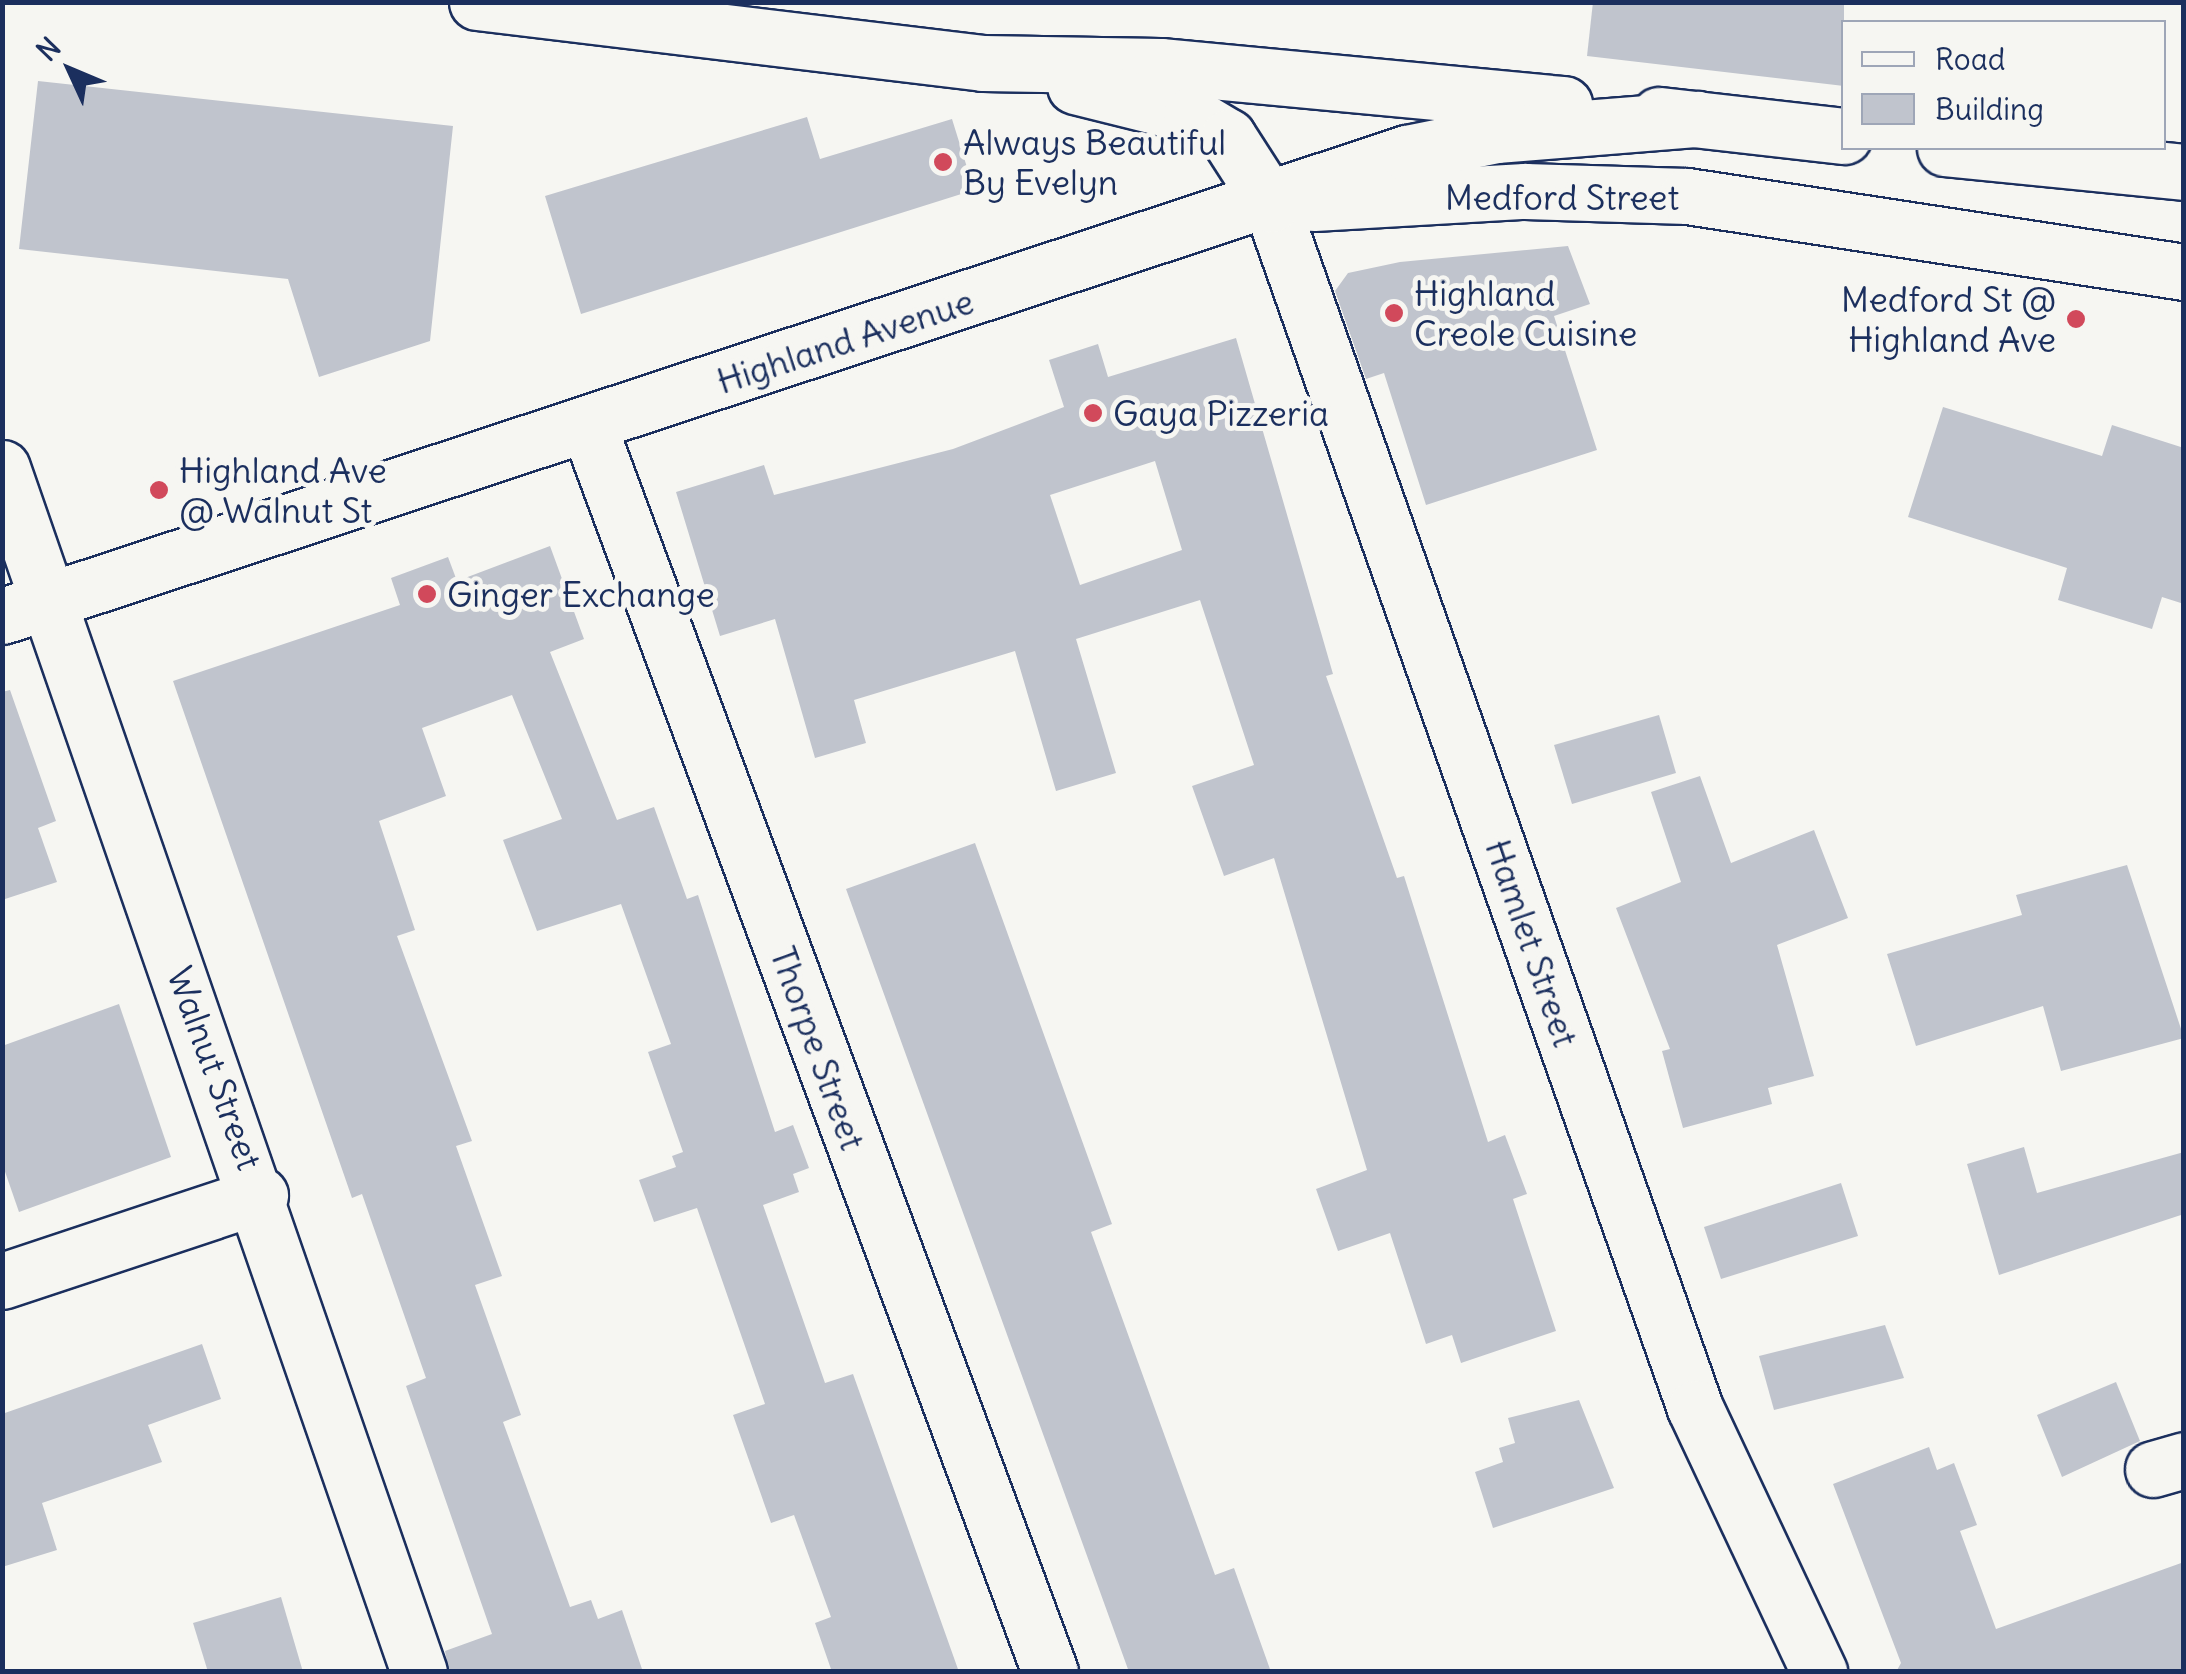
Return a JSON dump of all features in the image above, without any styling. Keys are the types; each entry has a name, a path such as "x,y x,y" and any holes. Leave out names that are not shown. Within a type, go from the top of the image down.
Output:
{"main road":[{"path":"477,2 983,63 1160,66 1841,136"},
{"path":"983,63 1191,115 1228,137 1271,204"},
{"name":"Highland Avenue","path":"26,608 1271,204 1447,143 1697,119"},
{"path":"1965,150 2184,172"},
{"name":"Medford Street","path":"1271,204 1609,190 2184,272"},
{"name":"Hamlet Street","path":"1271,204 1696,1408 1819,1672"},
{"name":"Thorpe Street","path":"588,425 1050,1672"},
{"name":"Walnut Street","path":"2,468 26,608 260,1196 419,1672"},
{"path":"2,1280 260,1196"}],"building":[{"path":"1593,2 1844,2 1841,86 1587,56"},
{"path":"38,81 453,126 430,341 319,377 288,279 19,249"},
{"path":"807,117 820,159 952,119 974,190 581,314 545,196"},
{"path":"1568,246 1590,304 1554,316 1597,450 1426,505 1384,373 1366,379 1335,291 1348,273 1400,262"},
{"path":"1236,338 1333,674 1326,676 1397,878 1404,876 1488,1142 1505,1135 1527,1194 1513,1199 1556,1331 1461,1363 1452,1335 1426,1344 1390,1233 1338,1251 1316,1189 1367,1170 1274,858 1224,876 1192,786 1254,765 1200,600 1076,639 1116,773 1056,791 1015,651 854,700 866,743 815,758 775,619 720,636 676,492 764,465 774,495 953,449 1064,407 1049,360 1098,344 1108,377","holes":["1155,461 1182,550 1080,585 1050,495"]},
{"path":"1943,407 2102,456 2112,425 2184,448 2184,604 2162,597 2152,629 2058,600 2067,568 1908,517"},
{"path":"550,546 584,639 550,652 617,820 654,807 687,899 698,895 775,1132 793,1125 809,1168 793,1174 799,1192 763,1205 825,1383 853,1374 959,1672 832,1672 815,1623 831,1617 794,1515 771,1523 733,1415 765,1404 697,1208 654,1222 639,1180 676,1167 672,1156 683,1152 648,1052 671,1044 621,904 537,931 503,840 562,819 512,695 422,728 446,796 379,821 415,930 397,936 472,1141 456,1146 502,1276 475,1285 521,1415 503,1422 570,1607 591,1600 598,1619 622,1610 643,1672 449,1672 445,1651 492,1634 406,1386 426,1378 362,1194 352,1198 173,681 400,605 391,578 448,557 457,581"},
{"path":"10,690 56,821 38,828 57,882 2,900 2,692"},
{"path":"1659,715 1676,773 1572,804 1554,745"},
{"path":"1700,776 1731,863 1814,830 1848,918 1777,945 1814,1076 1768,1088 1772,1104 1683,1128 1662,1051 1670,1049 1616,908 1681,882 1651,792"},
{"path":"975,843 1112,1224 1091,1232 1215,1575 1234,1568 1271,1672 1129,1672 846,889"},
{"path":"2127,865 2184,1038 2061,1071 2043,1006 1916,1046 1887,954 2022,915 2016,895"},
{"path":"119,1004 171,1157 19,1212 2,1163 2,1046"},
{"path":"2024,1147 2037,1193 2184,1152 2184,1214 1999,1275 1967,1164"},
{"path":"1841,1183 1858,1236 1721,1279 1704,1227"},
{"path":"1885,1325 1904,1378 1774,1410 1759,1356"},
{"path":"202,1344 221,1399 148,1425 162,1462 42,1503 57,1550 2,1567 2,1414"},
{"path":"2116,1382 2140,1441 2062,1477 2037,1415"},
{"path":"1579,1400 1614,1488 1493,1528 1475,1472 1503,1462 1499,1448 1515,1443 1508,1418"},
{"path":"1929,1447 1937,1470 1954,1463 1977,1525 1960,1531 1996,1629 2184,1562 2184,1672 1896,1672 1901,1663 1833,1484"},
{"path":"281,1597 303,1672 208,1672 193,1623"}],"place":[{"name":"Always Beautiful By Evelyn","path":"943,162"},
{"name":"Highland Creole Cuisine","path":"1394,313"},
{"name":"Medford St @ Highland Ave","path":"2076,319"},
{"name":"Gaya Pizzeria","path":"1093,413"},
{"name":"Highland Ave @ Walnut St","path":"159,490"},
{"name":"Ginger Exchange","path":"427,594"}]}
